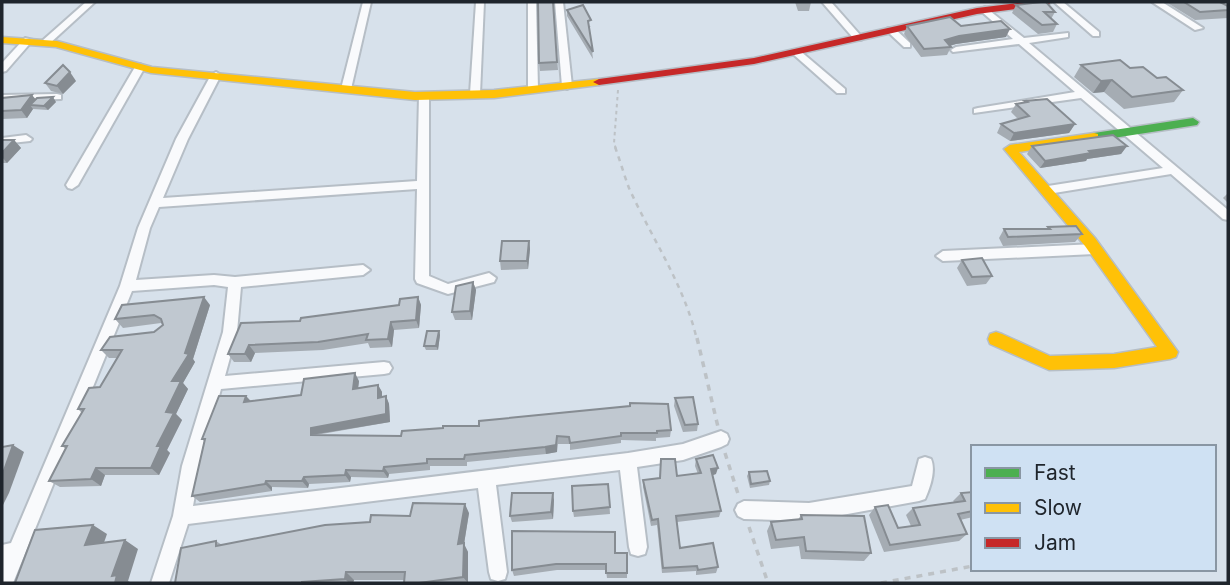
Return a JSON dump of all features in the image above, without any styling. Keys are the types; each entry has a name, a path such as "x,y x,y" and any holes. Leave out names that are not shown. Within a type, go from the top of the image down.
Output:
{"main road":[{"path":"2,40 45,43 140,67 424,96 567,86 754,61 985,10 1040,2"},
{"path":"996,338 1049,363 1114,361 1170,352 1095,249 1048,190 1021,164 1010,149 1193,122"}],"street":[{"path":"45,43 91,2"},
{"path":"346,89 367,2"},
{"path":"475,94 480,2"},
{"path":"531,2 533,89"},
{"path":"559,2 567,86"},
{"path":"825,2 858,38"},
{"path":"1058,2 1097,34"},
{"path":"1156,2 1198,28"},
{"path":"985,10 1227,216"},
{"path":"891,30 907,45"},
{"path":"956,50 1065,35"},
{"path":"4,64 28,40"},
{"path":"796,52 841,91"},
{"path":"72,185 140,67"},
{"path":"4,583 9,553 113,337 144,228 181,139 216,75"},
{"path":"978,111 1085,94"},
{"path":"424,96 422,279 448,289 489,278"},
{"path":"2,98 57,97"},
{"path":"2,141 26,139"},
{"path":"1048,190 1174,170"},
{"path":"155,203 423,186"},
{"path":"943,256 1095,249"},
{"path":"127,286 214,280 235,282 363,270"},
{"path":"160,583 182,516 191,466 230,332 235,282"},
{"path":"216,383 384,368"},
{"path":"182,516 628,461 683,452 721,439"},
{"path":"628,461 638,547"},
{"path":"744,510 809,512 919,493 925,465"},
{"path":"486,479 498,572"}],"path":[{"path":"619,80 614,144 629,187 678,281 691,314 721,439 768,583"},
{"path":"881,583 971,566"}],"building":[{"path":"538,2 553,2 557,62 539,63"},
{"path":"1046,2 1055,12 1044,12 1057,24 1042,25 1016,5"},
{"path":"1184,2 1220,2 1228,6 1228,10 1200,12"},
{"path":"583,5 591,20 588,21 593,52 567,10"},
{"path":"950,17 961,26 1001,21 1010,29 959,36 945,40 951,47 924,49 907,26"},
{"path":"1120,60 1130,68 1143,67 1157,78 1166,77 1183,90 1132,97 1112,80 1101,81 1081,65"},
{"path":"63,65 70,72 57,86 45,83"},
{"path":"32,95 21,110 2,111 2,98"},
{"path":"53,97 44,106 30,105 37,98"},
{"path":"1047,99 1075,124 1014,133 1001,124 1029,116 1016,104"},
{"path":"1113,135 1127,146 1045,161 1032,146"},
{"path":"2,140 14,140 2,153"},
{"path":"1076,226 1082,234 1008,237 1004,229 1050,229 1048,227"},
{"path":"502,241 529,241 527,261 500,261"},
{"path":"982,258 992,276 972,277 962,260"},
{"path":"473,282 470,311 452,312 456,286"},
{"path":"204,297 185,353 189,354 172,381 181,381 166,412 174,413 157,446 161,446 151,468 96,468 91,479 49,481 67,446 62,446 84,409 78,409 89,388 100,387 122,350 101,350 110,337 154,332 163,325 161,319 154,315 115,319 122,305"},
{"path":"418,297 416,320 391,322 388,339 366,340 368,334 318,342 249,345 245,354 228,354 241,323 300,321 301,318 399,305 400,299"},
{"path":"427,331 439,331 436,346 424,346"},
{"path":"355,373 353,389 378,385 378,398 386,396 386,414 311,428 311,435 401,436 402,431 443,426 479,426 479,421 630,406 630,403 668,404 671,430 657,433 621,433 621,436 570,443 569,437 557,436 556,445 545,447 465,455 464,459 427,459 427,463 384,467 383,471 346,470 345,475 304,477 302,481 266,481 265,484 192,496 205,439 202,439 219,396 246,396 244,402 301,395 304,379"},
{"path":"693,397 698,424 685,425 675,398"},
{"path":"13,445 2,476 2,447"},
{"path":"713,455 718,468 711,469 721,511 676,516 680,548 713,543 718,567 698,570 697,566 663,568 658,519 652,520 643,480 660,478 661,459 675,459 677,476 701,473 696,459"},
{"path":"767,471 770,481 751,484 749,472"},
{"path":"608,484 610,507 573,511 572,486"},
{"path":"971,492 971,511 958,514 967,534 890,545 875,507 888,505 898,528 920,525 913,508 965,501 961,493"},
{"path":"512,493 553,493 551,512 510,516"},
{"path":"413,503 465,504 458,544 464,543 463,577 404,583 405,572 346,572 345,579 302,583 175,583 181,548 216,541 216,546 325,525 370,522 371,515 410,516"},
{"path":"801,515 864,516 871,553 806,551 804,537 776,540 771,522 802,519"},
{"path":"93,525 85,545 125,540 112,576 117,575 115,583 15,583 35,530"},
{"path":"512,531 615,532 615,553 627,553 627,573 606,573 606,564 556,564 512,570"}],"traffic: fast":[{"path":"1094,137 1193,122"}],"traffic: slow":[{"path":"2,40 57,44 151,70 415,96 494,94 599,82"},
{"path":"996,339 1049,363 1114,361 1170,352 1090,242 1010,149 1094,137"}],"traffic: jam":[{"path":"599,82 754,61 977,11 1047,2"}]}
